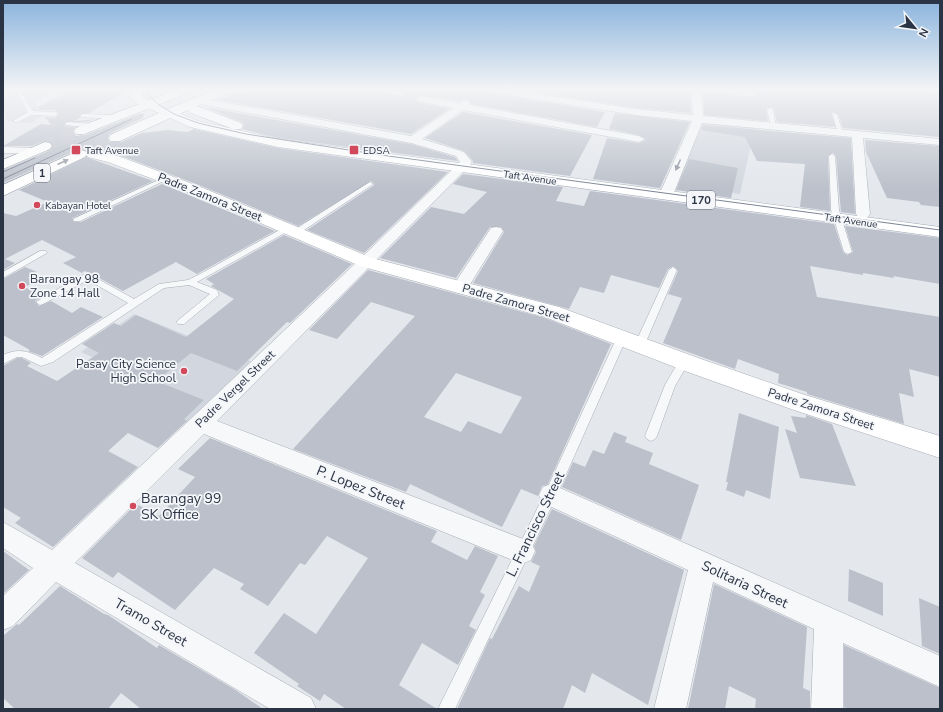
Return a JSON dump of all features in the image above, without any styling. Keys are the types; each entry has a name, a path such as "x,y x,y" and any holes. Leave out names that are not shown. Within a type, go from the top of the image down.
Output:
{"main road":[{"path":"80,131 102,122"},
{"path":"147,122 115,138 147,127 184,122"},
{"name":"Taft Avenue","path":"187,122 222,132 278,143 464,165 836,214 940,232"},
{"name":"Taft Avenue","path":"223,122 288,136 464,165"},
{"path":"230,122 235,124"},
{"name":"1","path":"3,165 40,148"},
{"name":"Padre Zamora Street","path":"3,191 87,154 113,159 198,191 366,262 461,286 552,312 684,362 826,412 940,447"},
{"name":"Taft Avenue","path":"836,214 863,214 940,224"}],"street":[{"path":"315,122 413,140 460,154 464,165"},
{"path":"413,140 438,122"},
{"path":"549,122 639,139"},
{"path":"667,192 697,122"},
{"path":"733,122 940,142"},
{"path":"857,134 863,214"},
{"path":"3,150 40,148"},
{"name":"Padre Vergel Street","path":"3,616 464,165"},
{"path":"461,286 496,231"},
{"name":"P. Lopez Street","path":"200,423 522,551"},
{"name":"Solitaria Street","path":"551,495 940,672"},
{"name":"Tramo Street","path":"3,534 54,566 300,709"},
{"path":"670,709 703,564"},
{"path":"827,709 829,622"}],"lane":[{"path":"837,122 841,133"},
{"path":"68,124 93,126"},
{"path":"832,156 836,214 848,252"},
{"path":"77,219 165,179"},
{"path":"3,360 15,352 20,352 41,362 49,359 134,302 162,286 190,282 227,264 291,231 370,184"},
{"path":"3,275 43,253"},
{"name":"L. Francisco Street","path":"446,709 522,551 631,341 673,270"},
{"path":"40,302 83,278 89,277 134,302"},
{"path":"181,322 215,295 214,292 190,282"},
{"path":"651,436 670,385 678,376 684,362"}],"shaded area":[{"path":"702,122 755,126 740,194 677,185"},
{"name":"Pasay City Science High School","path":"134,314 253,362 187,423 127,396 145,380 81,352"}],"building":[{"path":"49,122 65,122 65,126 75,127 73,132 76,136 85,135 118,122 134,122 109,134 109,142 121,142 142,133 168,130 187,132 194,129 278,148 448,172 364,253 307,230 373,186 374,184 371,181 298,226 204,187 119,155 93,149 86,151 79,149 3,183 3,170 51,150 53,147 51,142 45,141 31,146 3,146 41,124 51,125"},
{"path":"242,122 289,122 411,144 455,157 458,161 278,138 242,129 244,125"},
{"path":"345,122 429,122 411,134"},
{"path":"448,122 520,122 592,135 570,176 473,163 464,151 425,138"},
{"path":"571,122 600,122 597,127"},
{"path":"612,122 690,122 660,188 593,179 607,138 639,143 646,140 639,135 609,129"},
{"path":"780,122 834,122 835,127"},
{"path":"841,122 940,122 940,137 843,128"},
{"path":"703,125 851,138 855,214 841,212 836,156 833,153 828,156 830,211 800,207 805,164 757,161 745,137 701,130"},
{"path":"865,140 940,146 940,207 921,205 919,202 887,198 866,152"},
{"path":"86,157 153,181 72,218 74,222 81,222 162,184 275,231 197,274 176,262 123,291 90,273 84,271 82,273 63,263 76,257 42,240 5,259 15,263 3,270 3,213 16,216 48,202 19,190"},
{"path":"689,159 738,168 731,198 676,190"},
{"path":"463,174 563,187 556,201 584,206 590,191 834,224 843,252 847,255 853,252 845,226 940,238 940,284 893,276 894,278 863,273 863,275 810,266 817,297 940,317 940,377 909,369 914,397 899,393 904,424 807,394 807,392 778,383 779,374 738,359 735,369 663,343 682,298 668,294 678,271 673,266 668,269 659,288 611,275 604,293 580,287 569,309 473,283 504,232 501,227 490,227 456,278 380,258 431,207 464,214 487,192 453,184"},
{"path":"284,235 352,264 290,323 287,322 237,371 191,353 156,381 204,400 184,419 187,421 158,448 128,433 108,451 138,467 53,547 15,523 21,518 3,507 3,366 17,358 22,358 31,363 27,366 57,381 99,353 82,344 114,323 121,326 136,315 186,337 234,299 211,286 214,284 206,279"},
{"path":"25,267 37,272 28,278 36,281 25,287 42,297 35,301 39,306 51,301 72,313 81,307 103,317 42,356 28,351 30,350 3,335 3,279"},
{"path":"368,270 545,318 611,344 548,484 542,486 538,496 521,489 502,527 410,484 406,492 293,449 415,316 371,302 337,339 309,330","holes":["456,373 522,397 501,434 468,421 461,432 424,417"]},
{"path":"739,413 779,427 770,499 746,490 744,497 726,490 728,482 726,482"},
{"path":"806,415 832,424 856,486 800,478 785,429 797,433 791,416 806,418"},
{"path":"614,432 627,437 625,442 653,453 649,464 699,485 681,540 562,487 573,462 585,467 593,450 604,454"},
{"path":"210,438 437,531 431,542 467,560 475,546 498,556 480,592 485,595 469,626 476,630 458,665 422,643 399,685 437,709 346,709 324,694 320,701 297,686 299,684 254,653 284,613 316,634 368,558 327,536 305,565 300,563 268,606 240,589 244,584 214,568 175,610 118,572 113,578 82,558 136,504 159,516 195,477 178,469"},
{"path":"552,509 684,570 648,705 592,673 585,693 572,685 563,709 457,709 490,638 492,639 519,586 529,592 540,566 531,562 536,552 534,546"},
{"path":"3,551 29,570 3,594"},
{"path":"849,569 883,583 883,616 848,601"},
{"path":"714,584 807,627 803,688 810,691 810,709 755,709 756,699 729,686 725,709 688,709"},
{"path":"60,586 104,614 108,615 157,648 159,645 234,689 263,709 141,709 121,693 108,709 15,709 3,698 3,636 17,624 19,625"},
{"path":"919,598 940,607 940,654 922,646"},
{"path":"844,645 940,688 940,709 848,709 844,707"}],"tunnel":[{"path":"45,146 80,131"},
{"path":"80,154 115,138"}],"tram line":[{"path":"3,179 125,122"},
{"path":"196,122 246,134 381,155 940,230"},
{"path":"3,172 35,158"}],"place":[{"name":"Taft Avenue","path":"76,150"},
{"name":"EDSA","path":"354,150"},
{"name":"Kabayan Hotel","path":"37,205"},
{"name":"Barangay 98 Zone 14 Hall","path":"22,286"},
{"name":"Pasay City Science High School","path":"184,371"},
{"name":"Barangay 99 SK Office","path":"133,506"}]}
